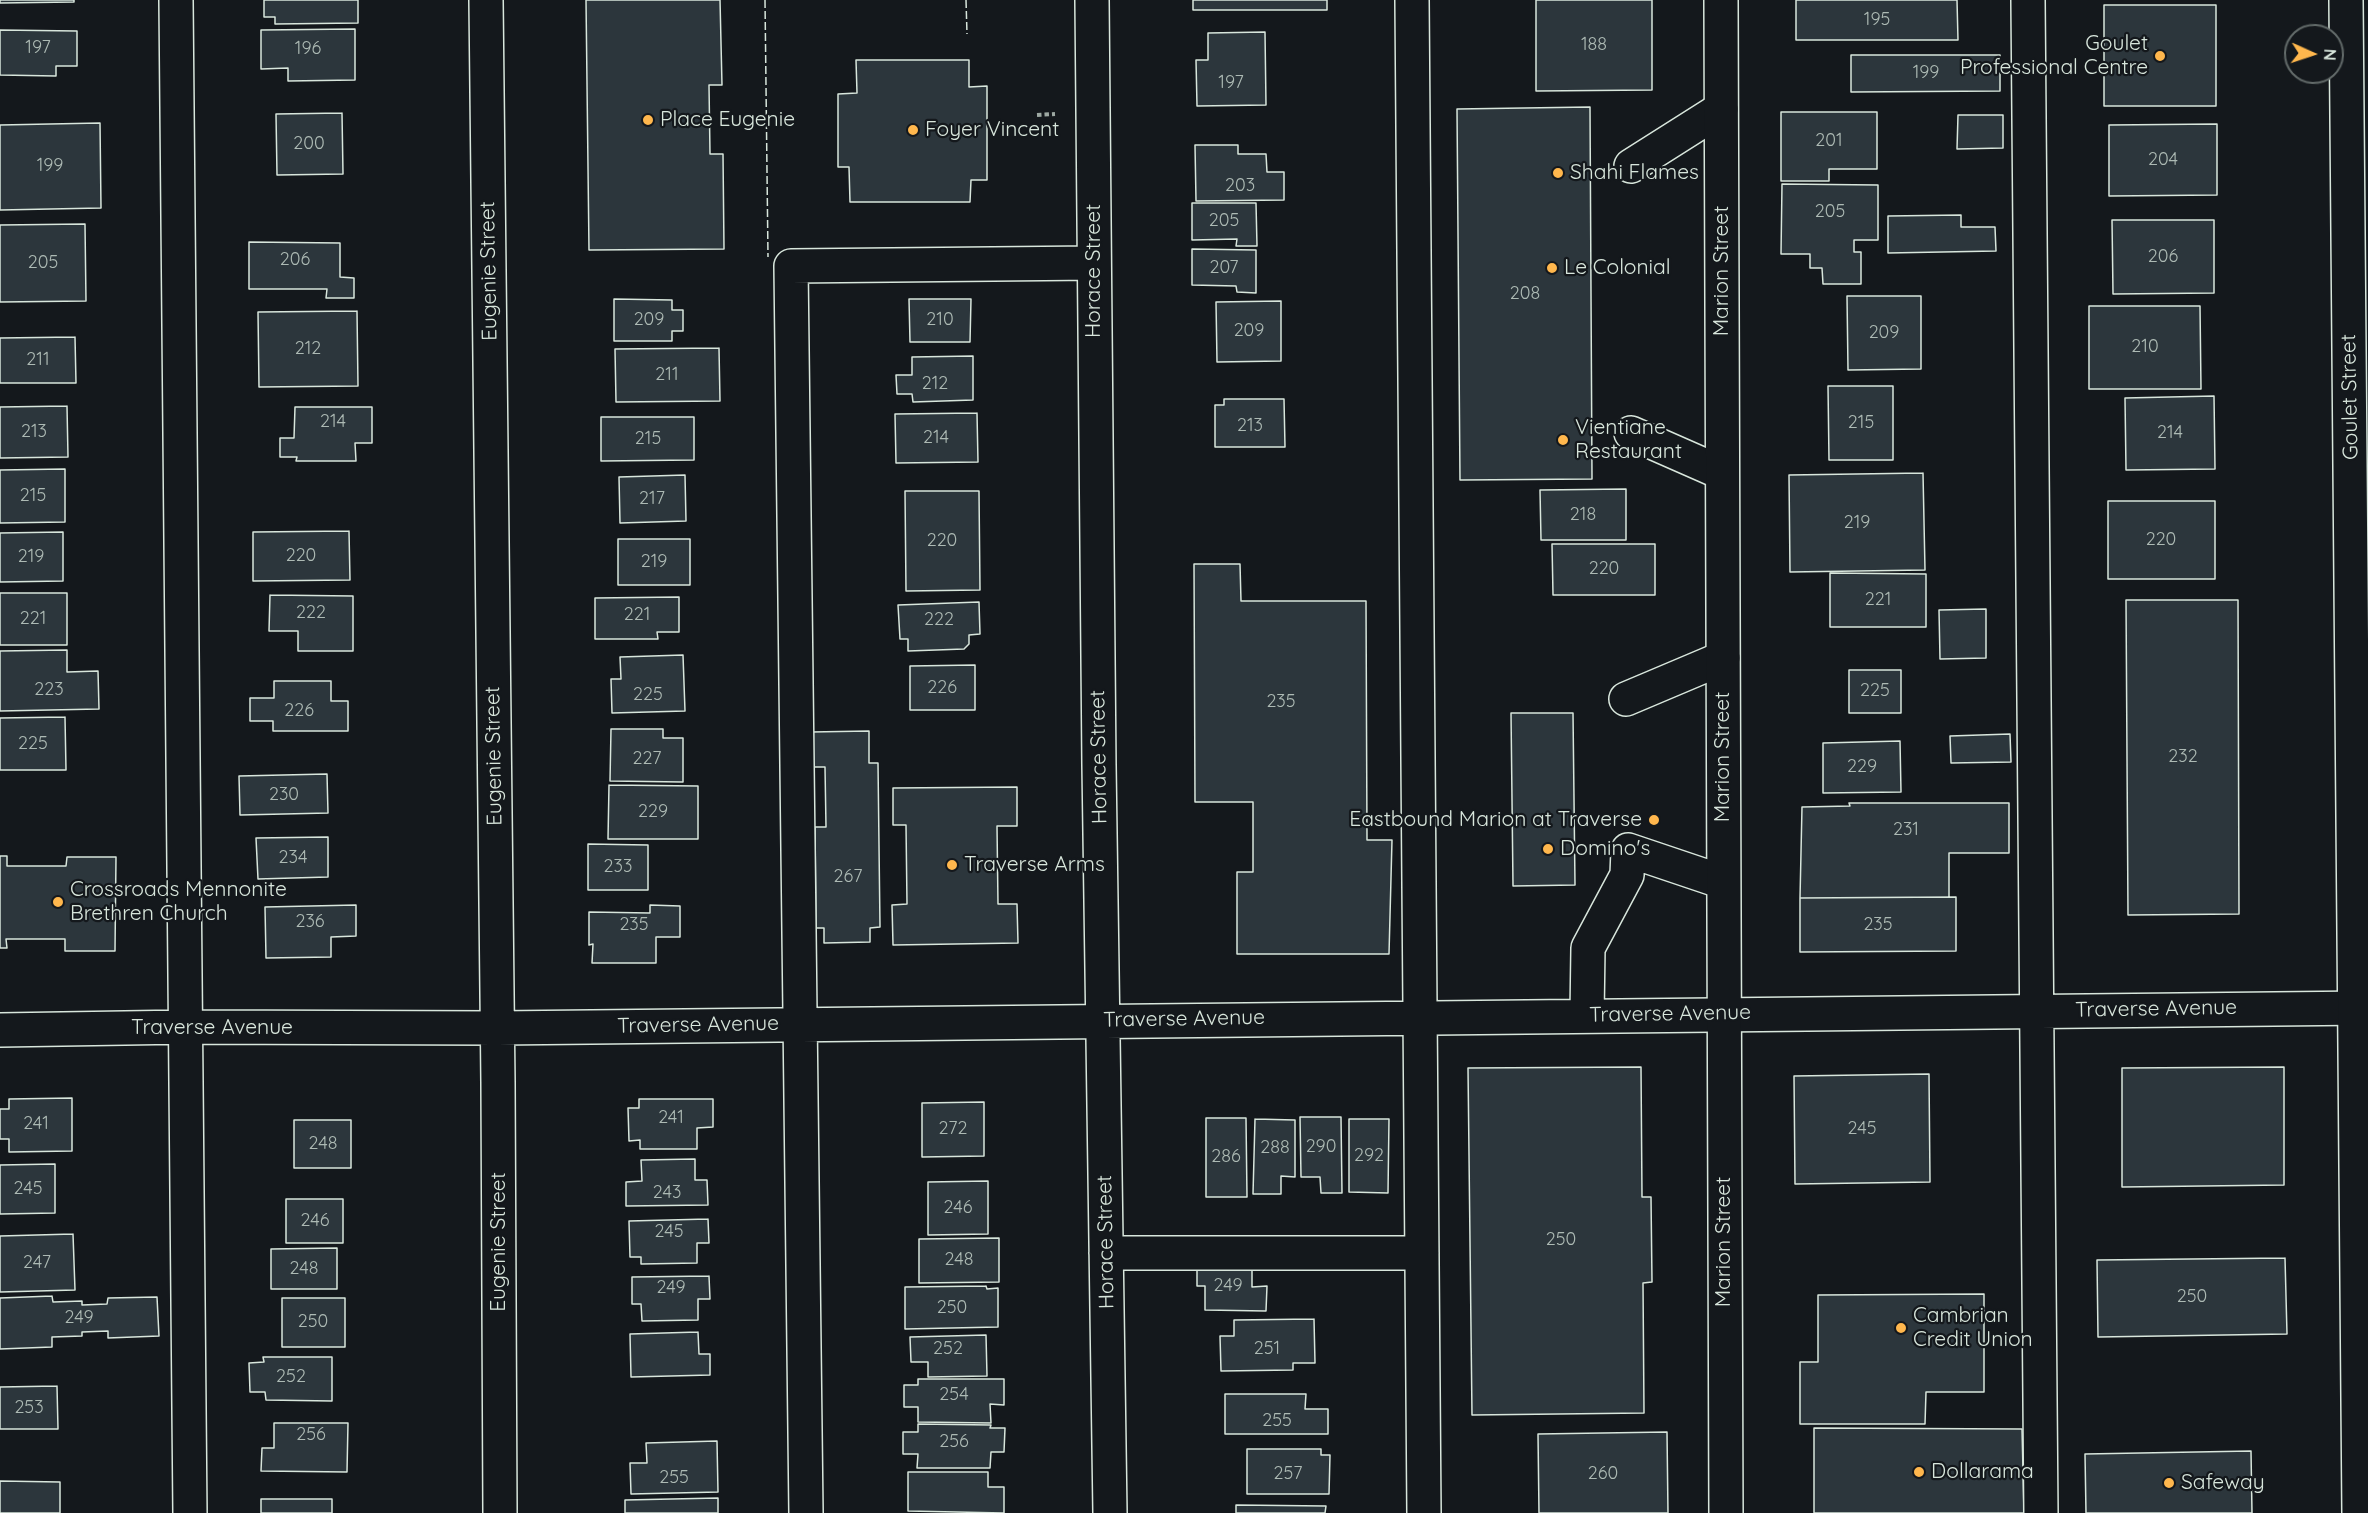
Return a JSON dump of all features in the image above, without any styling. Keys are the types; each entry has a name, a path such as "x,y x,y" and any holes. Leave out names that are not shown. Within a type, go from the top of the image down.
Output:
{"street":[{"path":"176,0 190,1513"},
{"name":"Eugenie Street","path":"486,0 498,1028 500,1513"},
{"name":"Horace Street","path":"1092,0 1102,1020 1110,1513"},
{"path":"1412,0 1432,669 1421,1017 1424,1513"},
{"name":"Marion Street","path":"1721,0 1726,1513"},
{"path":"2028,0 2041,1513"},
{"name":"Goulet Street","path":"2346,0 2362,1008 2360,1513"},
{"path":"1631,166 1721,109"},
{"path":"806,1513 802,1024 791,266 1094,263"},
{"path":"1631,433 1722,473"},
{"path":"1626,699 1723,658"},
{"path":"1587,1015 1588,948 1627,875 1628,850 1723,882"},
{"name":"Traverse Avenue","path":"0,1030 187,1027 498,1028 2362,1008"},
{"path":"1106,1253 1422,1253"}],"building":[{"path":"0,0 74,0 74,2 0,3"},
{"path":"264,0 358,0 358,23 275,24 275,17 264,17"},
{"name":"Place Eugenie","path":"586,0 720,0 722,85 709,85 710,154 723,154 724,249 589,250"},
{"path":"1193,0 1327,0 1327,10 1193,10"},
{"path":"1536,0 1652,0 1652,90 1536,91"},
{"path":"1796,0 1957,0 1958,40 1796,40"},
{"name":"Goulet Professional Centre","path":"2104,5 2216,5 2216,106 2104,106"},
{"path":"355,29 355,80 288,81 288,68 261,69 261,30"},
{"path":"0,30 77,31 77,66 56,66 56,76 0,75"},
{"path":"1265,32 1266,105 1197,106 1196,60 1208,60 1208,33"},
{"path":"1851,55 2000,55 2000,91 1851,92"},
{"name":"Foyer Vincent","path":"856,60 969,60 969,87 987,86 987,180 971,180 970,202 850,202 849,167 838,167 838,94 857,93"},
{"path":"1590,107 1592,479 1460,480 1457,109"},
{"path":"1781,112 1877,112 1877,169 1829,169 1829,181 1781,181"},
{"path":"342,113 343,174 277,175 276,114"},
{"path":"1958,115 2003,115 2003,148 1957,149"},
{"path":"100,123 101,208 0,210 0,125"},
{"path":"2217,124 2217,195 2109,196 2109,125"},
{"path":"1195,145 1238,145 1238,154 1266,154 1267,172 1284,172 1284,200 1196,201"},
{"path":"1782,184 1878,185 1878,240 1854,240 1854,252 1861,252 1861,284 1823,284 1822,268 1810,268 1810,254 1781,254"},
{"path":"1192,203 1256,203 1257,246 1236,246 1237,239 1192,240"},
{"path":"1961,215 1961,227 1995,227 1996,251 1888,253 1888,216"},
{"path":"2112,220 2214,220 2214,293 2113,294"},
{"path":"85,224 86,301 0,302 0,225"},
{"path":"249,242 340,243 340,277 354,278 354,298 326,298 327,289 249,289"},
{"path":"1192,249 1256,250 1256,293 1237,292 1236,286 1192,285"},
{"path":"1847,296 1921,296 1921,369 1848,370"},
{"path":"614,299 672,300 672,310 683,310 683,331 672,331 672,341 614,341"},
{"path":"909,299 971,299 970,342 910,342"},
{"path":"1281,301 1281,361 1217,362 1216,302"},
{"path":"2089,306 2200,306 2201,389 2089,389"},
{"path":"357,311 358,386 259,387 258,312"},
{"path":"75,337 76,383 0,383 0,338"},
{"path":"719,348 720,401 616,402 615,349"},
{"path":"973,356 973,400 913,402 912,394 897,394 896,375 912,375 912,357"},
{"path":"1828,386 1893,386 1893,460 1829,460"},
{"path":"2214,396 2215,469 2126,470 2125,398"},
{"path":"1224,399 1284,399 1285,447 1215,447 1215,405 1224,405"},
{"path":"67,406 68,457 0,458 0,407"},
{"path":"295,407 372,407 372,443 355,443 356,461 296,461 297,457 280,457 280,438 294,438"},
{"path":"977,413 978,462 896,463 895,414"},
{"path":"601,417 694,417 694,460 601,461"},
{"path":"65,469 65,522 0,523 0,470"},
{"path":"1923,473 1925,570 1790,572 1789,475"},
{"path":"685,475 686,521 620,523 619,477"},
{"path":"1626,489 1626,540 1541,540 1540,490"},
{"path":"905,491 979,491 980,590 906,591"},
{"path":"2108,501 2215,501 2215,579 2108,579"},
{"path":"349,531 350,580 253,581 253,532"},
{"path":"63,532 63,581 0,582 0,533"},
{"path":"618,539 690,539 690,585 618,585"},
{"path":"1552,544 1655,544 1655,595 1553,595"},
{"path":"1194,564 1240,564 1241,601 1366,601 1367,840 1392,840 1389,954 1237,954 1237,872 1253,872 1253,802 1195,802"},
{"path":"1830,573 1926,574 1926,627 1830,627"},
{"path":"0,593 67,593 67,645 0,645"},
{"path":"270,595 353,596 353,651 298,651 298,631 269,631"},
{"path":"679,597 679,632 657,632 658,639 595,639 595,598"},
{"path":"2126,600 2238,600 2239,914 2128,915"},
{"path":"979,602 980,634 969,635 969,644 964,649 908,651 908,639 900,639 898,605"},
{"path":"1986,609 1986,658 1940,659 1939,610"},
{"path":"67,650 67,672 98,671 99,709 0,711 0,651"},
{"path":"683,655 685,711 612,713 611,679 621,679 620,657"},
{"path":"975,665 975,710 910,710 910,666"},
{"path":"1849,670 1901,670 1901,713 1849,713"},
{"path":"274,681 331,681 331,701 348,701 348,731 273,731 273,721 250,721 250,698 274,698"},
{"path":"1511,713 1573,713 1575,885 1513,886"},
{"path":"65,717 66,770 0,770 0,718"},
{"path":"611,729 663,729 663,738 683,738 683,782 610,781"},
{"path":"869,731 869,763 878,763 880,927 870,928 870,942 824,943 824,928 816,928 815,827 826,827 825,767 812,767 811,732"},
{"path":"2010,734 2011,762 1951,763 1950,736"},
{"path":"1900,741 1901,792 1823,793 1823,743"},
{"path":"327,774 328,813 240,815 239,776"},
{"path":"609,785 698,786 698,839 608,839"},
{"name":"Traverse Arms","path":"1017,787 1017,826 997,826 998,904 1017,904 1018,943 893,945 892,905 907,904 906,825 893,825 893,788"},
{"path":"1849,803 2009,803 2009,853 1949,853 1949,897 1800,898 1802,807 1850,806"},
{"path":"328,837 328,877 258,879 256,838"},
{"path":"588,844 648,845 648,890 588,890"},
{"name":"Crossroads Mennonite Brethren Church","path":"0,856 7,856 7,866 66,866 67,857 116,857 115,951 65,951 65,939 6,939 7,948 0,948"},
{"path":"1956,897 1956,951 1800,952 1800,898"},
{"path":"356,905 356,936 331,937 331,957 266,958 265,907"},
{"path":"650,905 680,906 680,937 656,937 656,963 592,963 593,944 589,945 589,912 650,913"},
{"path":"1641,1067 1642,1197 1651,1197 1652,1282 1643,1283 1644,1413 1472,1415 1468,1068"},
{"path":"2284,1067 2284,1185 2122,1187 2122,1068"},
{"path":"1929,1074 1930,1182 1795,1184 1794,1076"},
{"path":"72,1098 72,1151 9,1152 9,1139 0,1139 0,1109 9,1109 9,1099"},
{"path":"639,1099 713,1099 713,1127 697,1128 697,1149 640,1149 640,1140 629,1141 628,1108 639,1108"},
{"path":"984,1102 984,1156 922,1157 922,1103"},
{"path":"1300,1117 1341,1117 1342,1193 1321,1193 1320,1177 1301,1177"},
{"path":"1206,1118 1246,1118 1247,1197 1206,1197"},
{"path":"1255,1119 1295,1120 1295,1177 1281,1176 1281,1194 1253,1194"},
{"path":"1349,1119 1389,1119 1388,1193 1349,1192"},
{"path":"294,1120 351,1120 351,1168 294,1168"},
{"path":"695,1159 695,1180 707,1180 708,1205 626,1206 626,1182 642,1181 641,1160"},
{"path":"55,1164 55,1213 0,1214 0,1165"},
{"path":"988,1181 988,1234 928,1235 928,1182"},
{"path":"286,1199 343,1199 343,1243 286,1243"},
{"path":"708,1219 709,1243 697,1243 697,1263 641,1264 641,1257 630,1257 629,1221"},
{"path":"73,1234 75,1290 0,1292 0,1236"},
{"path":"999,1238 999,1282 919,1283 919,1239"},
{"path":"337,1248 337,1289 271,1289 271,1249"},
{"path":"2285,1258 2287,1334 2098,1337 2097,1260"},
{"path":"1197,1262 1252,1262 1252,1287 1267,1286 1266,1311 1205,1310 1205,1286 1197,1286"},
{"path":"709,1276 710,1299 698,1299 698,1320 642,1321 641,1304 632,1304 632,1277"},
{"path":"986,1286 987,1289 998,1288 998,1327 905,1329 905,1287"},
{"name":"Cambrian Credit Union","path":"1984,1294 1984,1392 1926,1392 1925,1424 1800,1424 1800,1362 1818,1362 1818,1295"},
{"path":"52,1296 53,1302 82,1301 82,1305 107,1304 108,1298 157,1297 159,1336 108,1338 108,1331 82,1332 82,1336 52,1337 52,1347 0,1349 0,1298"},
{"path":"282,1298 345,1298 345,1347 282,1347"},
{"path":"1314,1319 1315,1363 1293,1363 1293,1370 1221,1371 1220,1336 1234,1336 1234,1320"},
{"path":"698,1332 699,1354 710,1354 710,1375 631,1377 630,1334"},
{"path":"986,1335 987,1376 928,1377 928,1362 911,1362 910,1337"},
{"path":"263,1357 332,1357 332,1401 266,1400 265,1392 250,1392 249,1363 264,1362"},
{"path":"918,1379 1004,1379 1004,1405 990,1404 991,1423 918,1422 918,1407 904,1407 904,1385 918,1385"},
{"path":"57,1386 58,1429 0,1429 0,1387"},
{"path":"1225,1394 1306,1394 1305,1409 1328,1409 1328,1434 1225,1434"},
{"path":"274,1423 348,1423 347,1472 261,1471 262,1448 274,1448"},
{"path":"918,1424 991,1425 990,1428 1005,1428 1004,1452 991,1452 990,1468 917,1468 918,1454 903,1454 903,1432 918,1432"},
{"name":"Dollarama","path":"1814,1428 2022,1429 2024,1513 1814,1513"},
{"path":"1667,1432 1668,1513 1539,1513 1538,1434"},
{"path":"717,1441 718,1492 631,1494 630,1463 647,1463 646,1443"},
{"path":"1247,1449 1321,1449 1321,1455 1330,1455 1329,1494 1247,1494"},
{"name":"Safeway","path":"2251,1451 2252,1513 2086,1513 2085,1454"},
{"path":"908,1472 988,1472 988,1487 1004,1487 1004,1513 908,1511"},
{"path":"0,1481 60,1482 60,1513 0,1513"},
{"path":"718,1498 718,1513 625,1513 625,1500"},
{"path":"261,1499 332,1499 332,1513 261,1513"},
{"path":"1236,1505 1326,1506 1325,1513 1236,1513"}],"fence":[{"path":"765,0 768,257"},
{"path":"966,0 967,34"}],"place":[{"name":"Goulet Professional Centre","path":"2160,56"},
{"name":"Place Eugenie","path":"648,120"},
{"name":"Foyer Vincent","path":"913,130"},
{"name":"Shahi Flames","path":"1558,173"},
{"name":"Le Colonial","path":"1552,268"},
{"name":"Vientiane Restaurant","path":"1563,440"},
{"name":"Eastbound Marion at Traverse","path":"1654,820"},
{"name":"Domino's","path":"1548,849"},
{"name":"Traverse Arms","path":"952,865"},
{"name":"Crossroads Mennonite Brethren Church","path":"58,902"},
{"name":"Cambrian Credit Union","path":"1901,1328"},
{"name":"Dollarama","path":"1919,1472"},
{"name":"Safeway","path":"2169,1483"}]}
